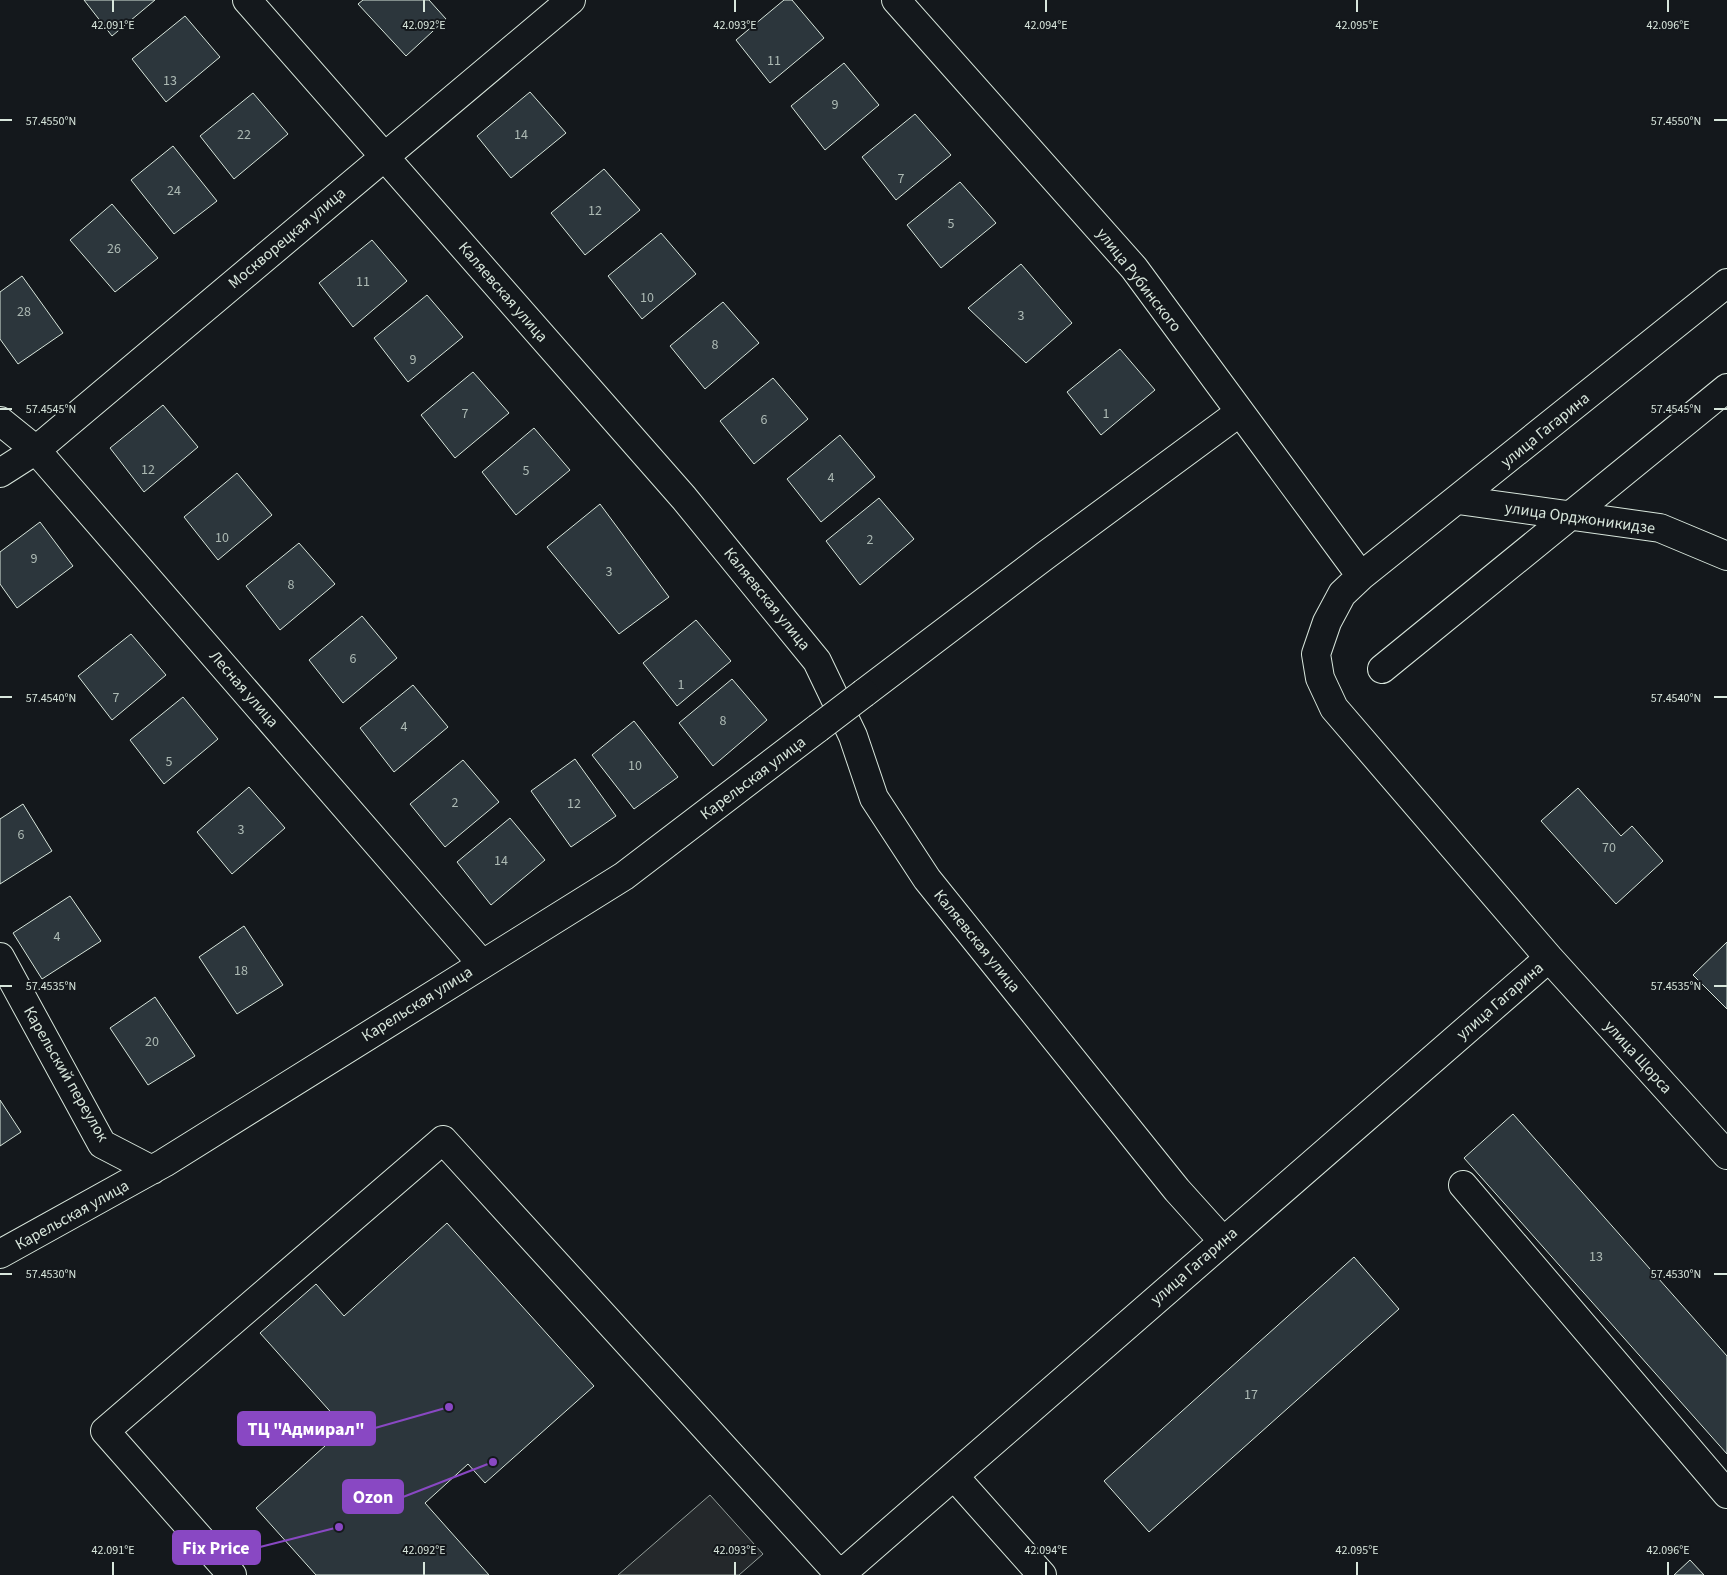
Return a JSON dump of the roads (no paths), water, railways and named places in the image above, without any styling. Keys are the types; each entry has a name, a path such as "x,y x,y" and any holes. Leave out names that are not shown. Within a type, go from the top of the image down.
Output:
{"street":[{"name":"Каляевская улица","path":"247,0 684,498 817,661 853,736 874,798 927,880 1177,1190 1223,1241"},
{"name":"Москворецкая улица","path":"0,473 36,450 571,0"},
{"name":"улица Рубинского","path":"896,0 1134,268 1361,576"},
{"name":"улица Гагарина","path":"1361,576 1727,283"},
{"path":"1382,669 1727,388"},
{"name":"Карельская улица","path":"0,1254 152,1170 624,876 1046,555 1240,412"},
{"name":"Лесная улица","path":"0,421 36,450 482,964"},
{"name":"улица Орджоникидзе","path":"1458,500 1568,517 1660,528 1727,556"},
{"name":"улица Щорса","path":"1361,576 1342,594 1327,622 1316,654 1320,678 1334,708 1549,958 1727,1155"},
{"name":"Карельский переулок","path":"0,957 102,1144 152,1170"},
{"name":"улица Гагарина","path":"840,1575 1549,958"},
{"path":"232,1575 105,1431 443,1140 840,1575"},
{"path":"1463,1185 1727,1494"},
{"path":"954,1476 1042,1575"}],"place":[{"name":"ТЦ \"Адмирал\"","path":"449,1407"},
{"name":"Ozon","path":"493,1462"},
{"name":"Fix Price","path":"339,1527"}]}
